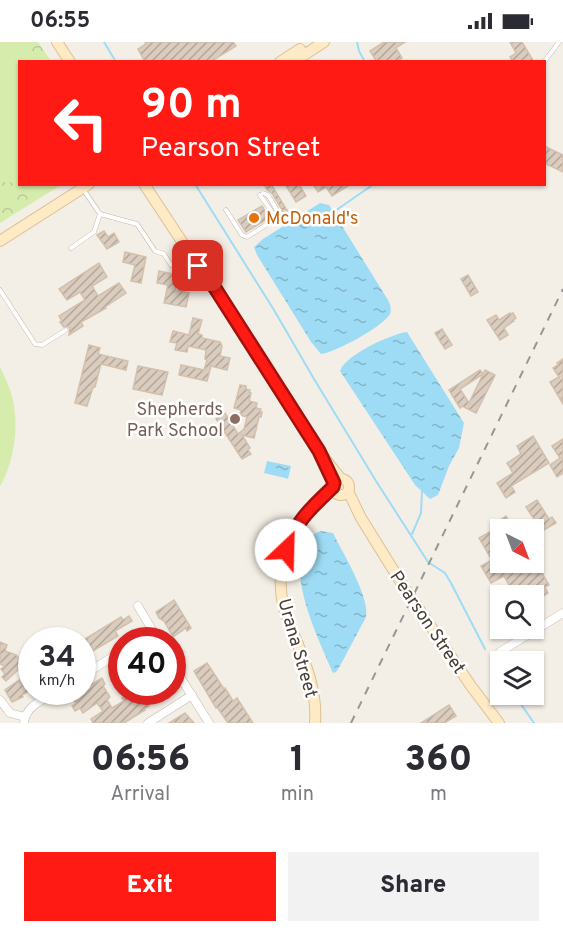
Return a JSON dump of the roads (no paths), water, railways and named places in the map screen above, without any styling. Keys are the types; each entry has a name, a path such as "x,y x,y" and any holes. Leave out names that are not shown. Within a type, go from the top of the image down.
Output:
{"main road":[{"path":"57,42 69,60"},
{"path":"283,60 311,42"},
{"path":"296,60 324,42"},
{"path":"0,241 86,186"},
{"name":"Pearson Street","path":"145,186 198,266 206,274 319,451 339,488 361,518 407,592 499,723"},
{"name":"Pearson Street","path":"153,186 202,263 206,274"},
{"name":"Urana Street","path":"315,723 313,687 282,600 283,560 298,523 310,508 339,488"}],"street":[{"path":"138,606 150,627"},
{"path":"502,651 563,613"},
{"path":"186,685 209,723"},
{"path":"148,723 192,695"},
{"path":"0,700 10,713 24,720 30,709 36,705"}],"lane":[{"path":"546,60 559,42"},
{"path":"71,248 94,232 100,214 86,186"},
{"path":"226,210 245,237 278,216 278,212 267,195 262,194"},
{"path":"100,214 136,224 155,251 164,254 171,265"},
{"path":"0,290 34,344 42,345 66,330"}],"water":[{"path":"320,203 329,205 388,300 391,310 386,319 369,332 321,354 311,342 254,247"},
{"path":"407,332 464,423 459,448 438,495 430,499 415,485 340,371 350,358 359,352 380,341"},
{"path":"267,461 291,466 288,479 264,473"},
{"path":"321,531 333,533 356,579 366,609 366,617 340,666 333,673 307,608 300,571 301,555 307,542"}],"waterway":[{"path":"104,42 115,60"},
{"path":"357,42 364,60"},
{"path":"196,186 428,562 445,573 485,649"},
{"path":"332,213 371,186"},
{"path":"412,534 421,513 422,491"},
{"path":"522,705 534,723"}],"railway":[{"path":"351,723 563,289"}],"place":[{"name":"McDonald's","path":"254,218"},
{"name":"Shepherds Park School","path":"235,419"}]}
